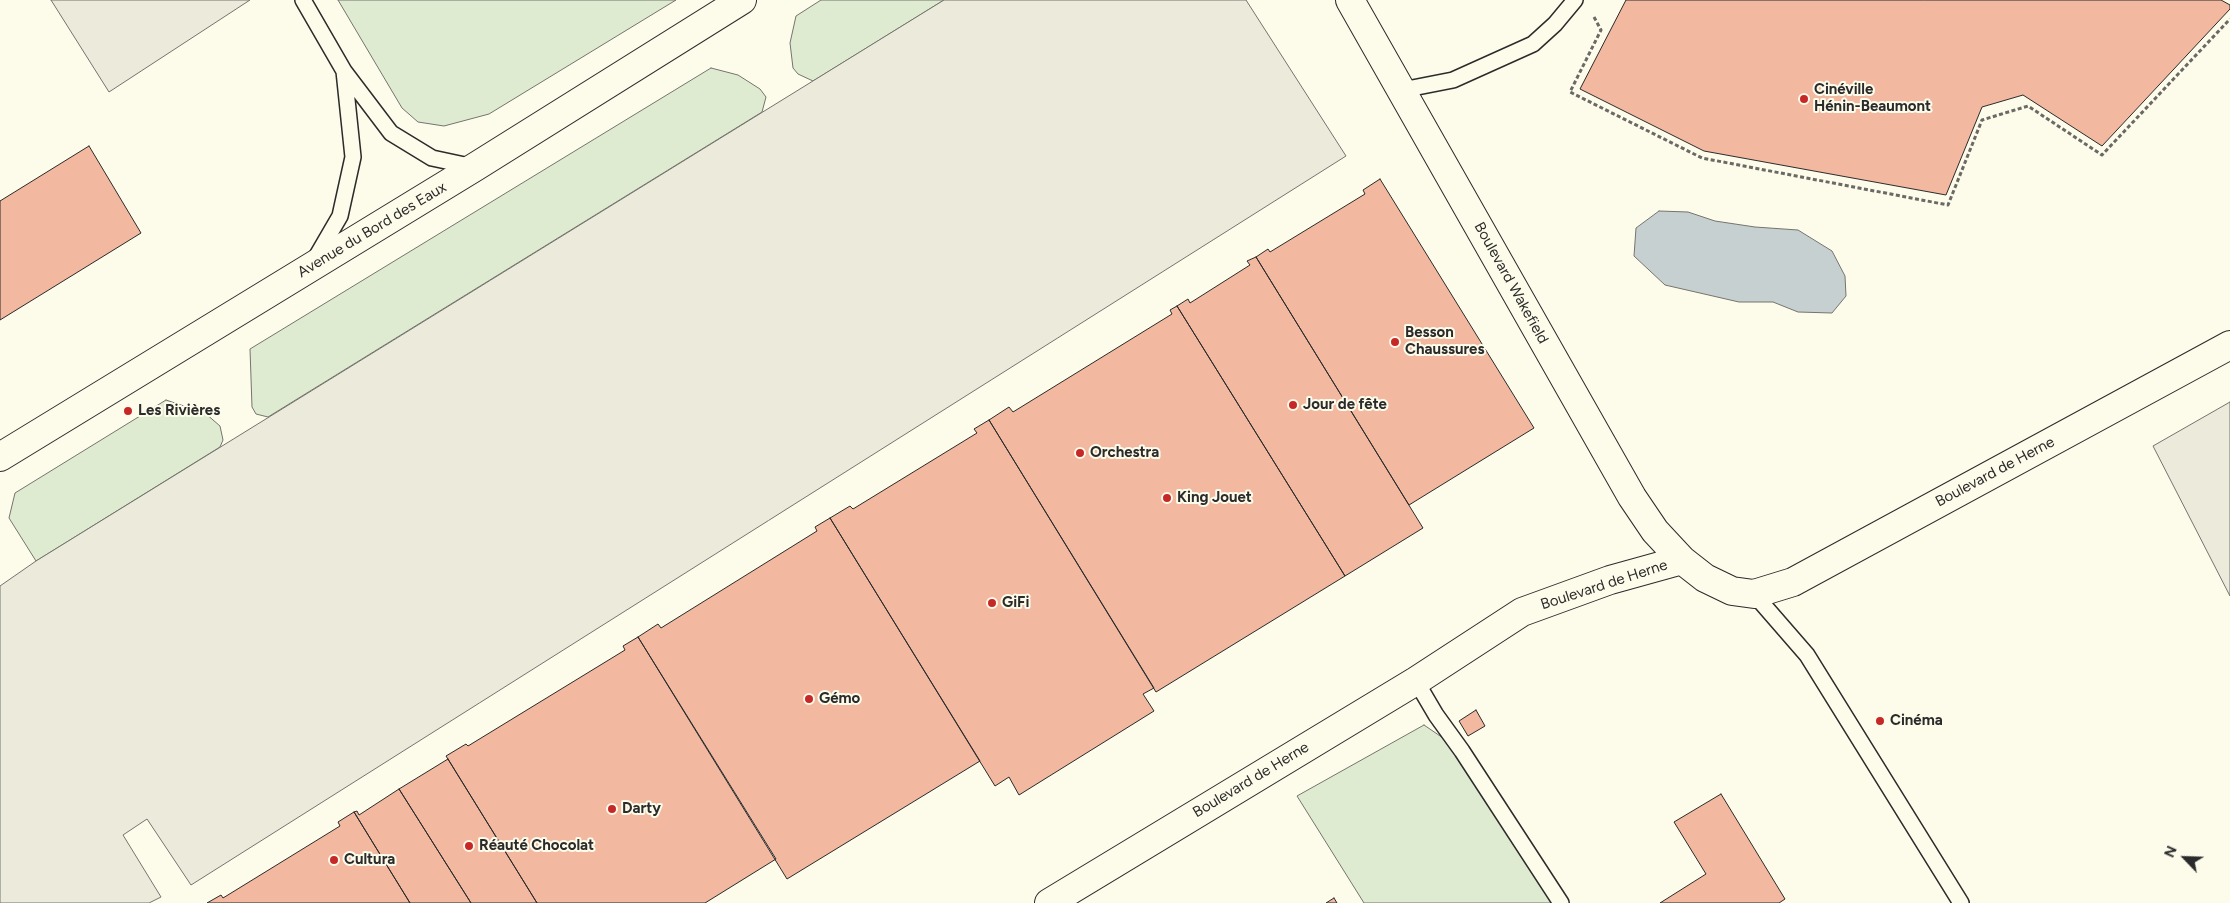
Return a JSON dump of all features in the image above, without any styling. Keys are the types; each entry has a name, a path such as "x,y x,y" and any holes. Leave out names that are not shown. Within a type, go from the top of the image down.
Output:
{"street":[{"name":"Avenue du Bord des Eaux","path":"0,457 476,167 742,0"},
{"name":"Boulevard Wakefield","path":"1350,0 1632,497 1655,530 1682,560"},
{"name":"Boulevard de Herne","path":"1049,903 1416,681 1522,612 1610,580 1682,560 1705,578 1732,591 1754,594 1793,582 2230,345"}],"lane":[{"path":"303,0 344,71 391,133 432,158 476,167"},
{"path":"1402,90 1453,80 1533,44 1555,24 1575,0"},
{"path":"310,268 340,216 353,158 344,71"},
{"path":"1754,594 1807,655 1961,903"},
{"path":"1416,681 1436,715 1462,750 1561,903"}],"path":[{"path":"1593,15 1601,30 1570,92 1702,158 1948,205 1982,120 2028,106 2102,155 2230,18"}],"green space":[{"path":"338,0 676,0 489,114 444,126 418,122 402,108"},
{"path":"821,0 944,0 813,81 798,74 793,68 790,43 796,16"},
{"path":"711,68 738,75 760,89 766,97 762,112 268,417 256,414 252,407 250,349"},
{"path":"166,400 205,413 220,426 223,440 220,447 36,561 9,518 15,493"},
{"path":"1424,725 1462,751 1553,903 1364,903 1297,796"}],"shaded area":[{"path":"51,0 250,0 109,92"},
{"path":"944,0 1246,0 1346,156 191,885 147,819 123,835 161,897 149,903 0,903 0,586 36,561"},
{"path":"1659,211 1688,212 1715,221 1755,227 1798,230 1832,251 1845,276 1846,296 1832,313 1798,312 1773,302 1739,302 1665,285 1634,256 1636,228"},
{"path":"2230,402 2230,596 2153,446"}],"building":[{"name":"Cinéville Hénin-Beaumont","path":"1626,0 2221,0 2230,5 2230,9 2102,146 2023,95 1982,107 1946,195 1704,151 1580,89"},
{"path":"89,146 141,233 0,320 0,201"},
{"name":"Besson Chaussures","path":"1380,179 1534,428 1409,505 1256,257 1268,249 1270,252 1365,194 1363,190"},
{"name":"Jour de fête","path":"1256,257 1423,528 1345,576 1177,306 1188,299 1190,303 1250,265 1247,261"},
{"name":"King Jouet","path":"1177,306 1345,576 1156,692 989,420 1009,407 1013,412 1172,314 1170,310"},
{"name":"GiFi","path":"989,420 1154,688 1143,694 1154,711 1019,795 1009,777 995,786 830,518 850,506 853,509 977,433 974,429"},
{"name":"Gémo","path":"830,518 980,761 787,879 638,637 658,624 661,628 817,531 815,527"},
{"name":"Darty","path":"638,637 776,859 705,903 537,903 446,756 466,744 468,746 625,650 623,646"},
{"path":"1476,710 1485,726 1468,736 1459,721"},
{"name":"Réauté Chocolat","path":"448,759 537,903 471,903 399,789"},
{"path":"399,789 471,903 410,903 354,812 357,811 359,815"},
{"path":"1721,794 1785,899 1779,903 1660,903 1706,874 1674,822"},
{"name":"Cultura","path":"354,812 410,903 207,903 221,895 223,898 340,826 338,822"},
{"path":"1334,898 1337,903 1326,903"}],"place":[{"name":"Cinéville Hénin-Beaumont","path":"1804,99"},
{"name":"Besson Chaussures","path":"1395,342"},
{"name":"Jour de fête","path":"1293,405"},
{"name":"Les Rivières","path":"128,411"},
{"name":"Orchestra","path":"1080,453"},
{"name":"King Jouet","path":"1167,498"},
{"name":"GiFi","path":"992,603"},
{"name":"Gémo","path":"809,699"},
{"name":"Cinéma","path":"1880,721"},
{"name":"Darty","path":"612,809"},
{"name":"Réauté Chocolat","path":"469,846"},
{"name":"Cultura","path":"334,860"}]}
